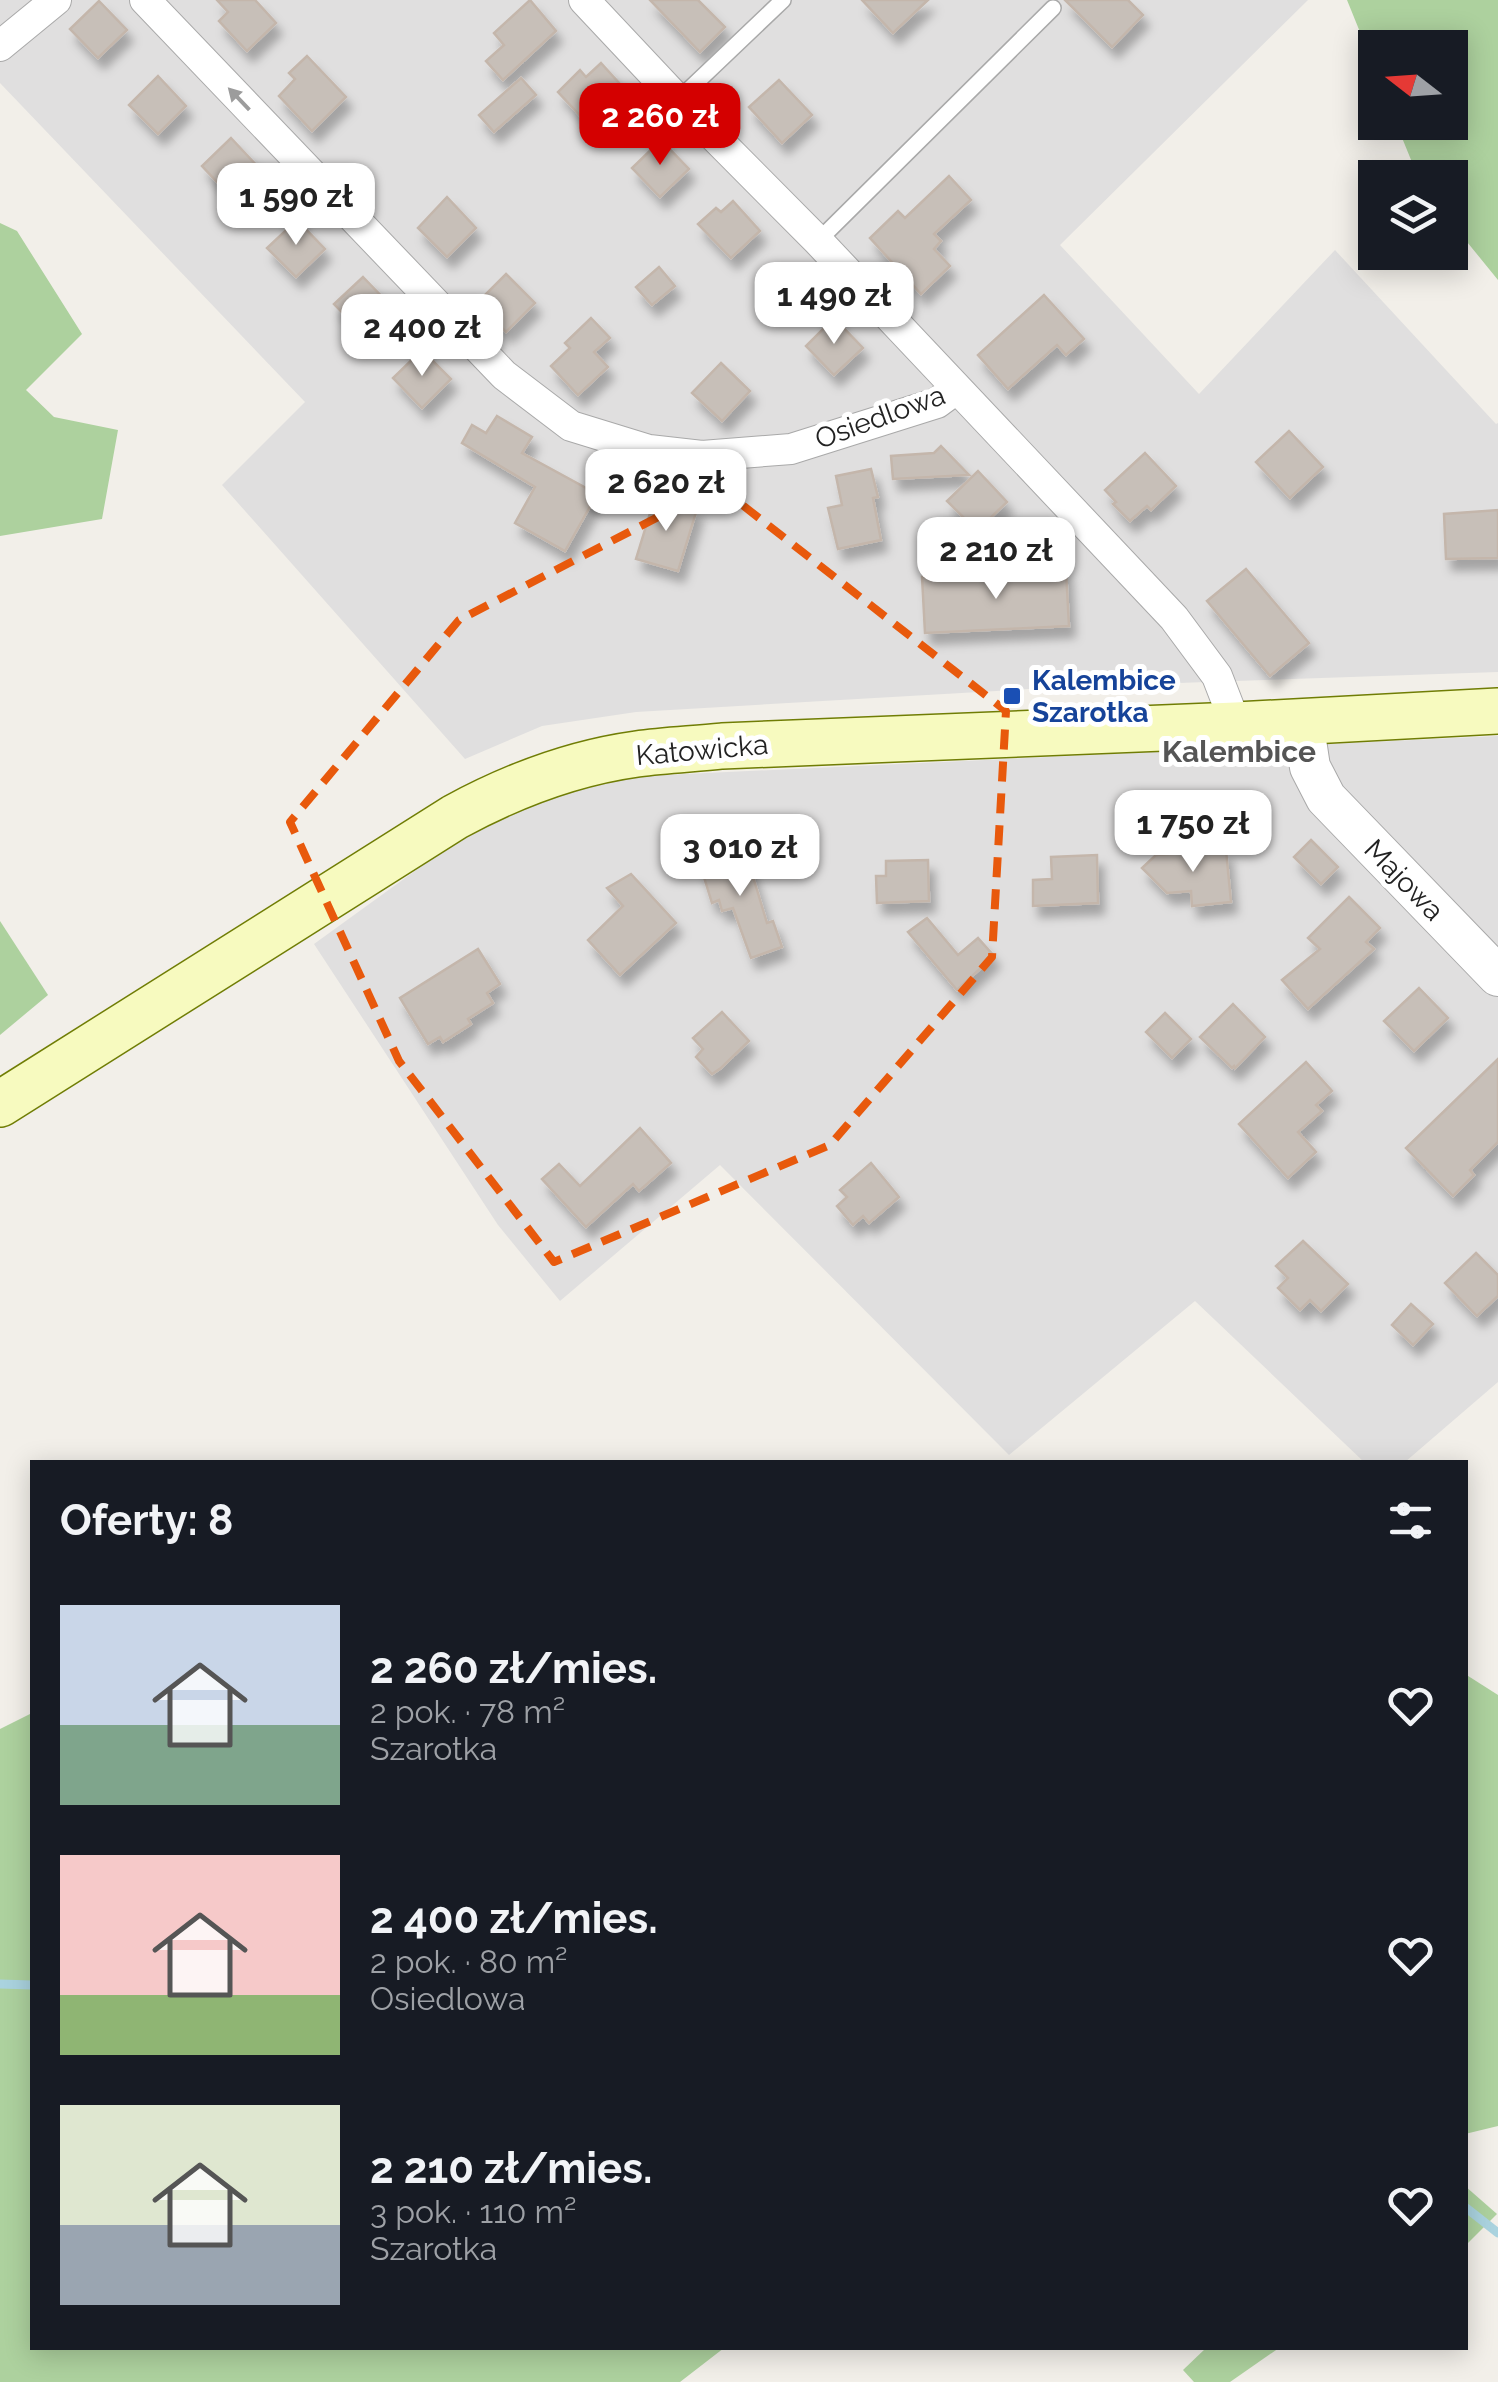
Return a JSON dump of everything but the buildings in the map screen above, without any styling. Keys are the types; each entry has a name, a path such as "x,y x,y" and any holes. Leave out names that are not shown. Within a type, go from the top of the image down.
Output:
{"main road":[{"name":"Katowicka","path":"0,1104 427,834 484,802 546,776 637,754 722,746 1498,711"}],"street":[{"path":"0,46 56,0"},
{"name":"Osiedlowa","path":"145,0 504,375 572,426 649,450 702,456 792,448 937,403 956,390"},
{"path":"584,0 1174,618 1217,676 1236,724"},
{"name":"Majowa","path":"1303,721 1310,767 1326,798 1498,976"}],"lane":[{"path":"678,100 784,0"},
{"path":"818,241 1052,8"}],"highlighted area":[{"path":"718,486 1006,711 992,957 830,1145 554,1262 399,1061 290,822 459,620"}],"shaded area":[{"path":"0,0 1308,0 1060,245 1199,394 1335,250 1498,423 1498,672 1063,687 636,712 542,726 465,759 222,485 305,402 0,83"},
{"path":"1498,736 1498,1382 1407,1460 1362,1460 1195,1301 1009,1455 720,1165 560,1301 498,1225 314,944 506,805 601,778"}],"green space":[{"path":"1347,0 1498,0 1498,280 1468,243 1468,160 1411,160 1403,140 1468,140 1468,30 1359,30"},
{"path":"0,223 17,231 82,334 26,390 54,417 118,430 102,519 0,536"},
{"path":"0,921 48,995 0,1035"},
{"path":"1468,1676 1498,1695 1498,2126 1468,2133"},
{"path":"30,1714 30,2350 721,2350 680,2382 0,2382 0,1729"},
{"path":"1468,2189 1497,2214 1468,2243"},
{"path":"1204,2350 1276,2350 1230,2382 1194,2382 1183,2370"}],"waterway":[{"path":"0,1984 30,1985"},
{"path":"1468,2209 1498,2233"}],"place":[{"name":"Kalembice Szarotka","path":"1012,696"}],"district":[{"name":"Kalembice","path":"1239,751"}]}
